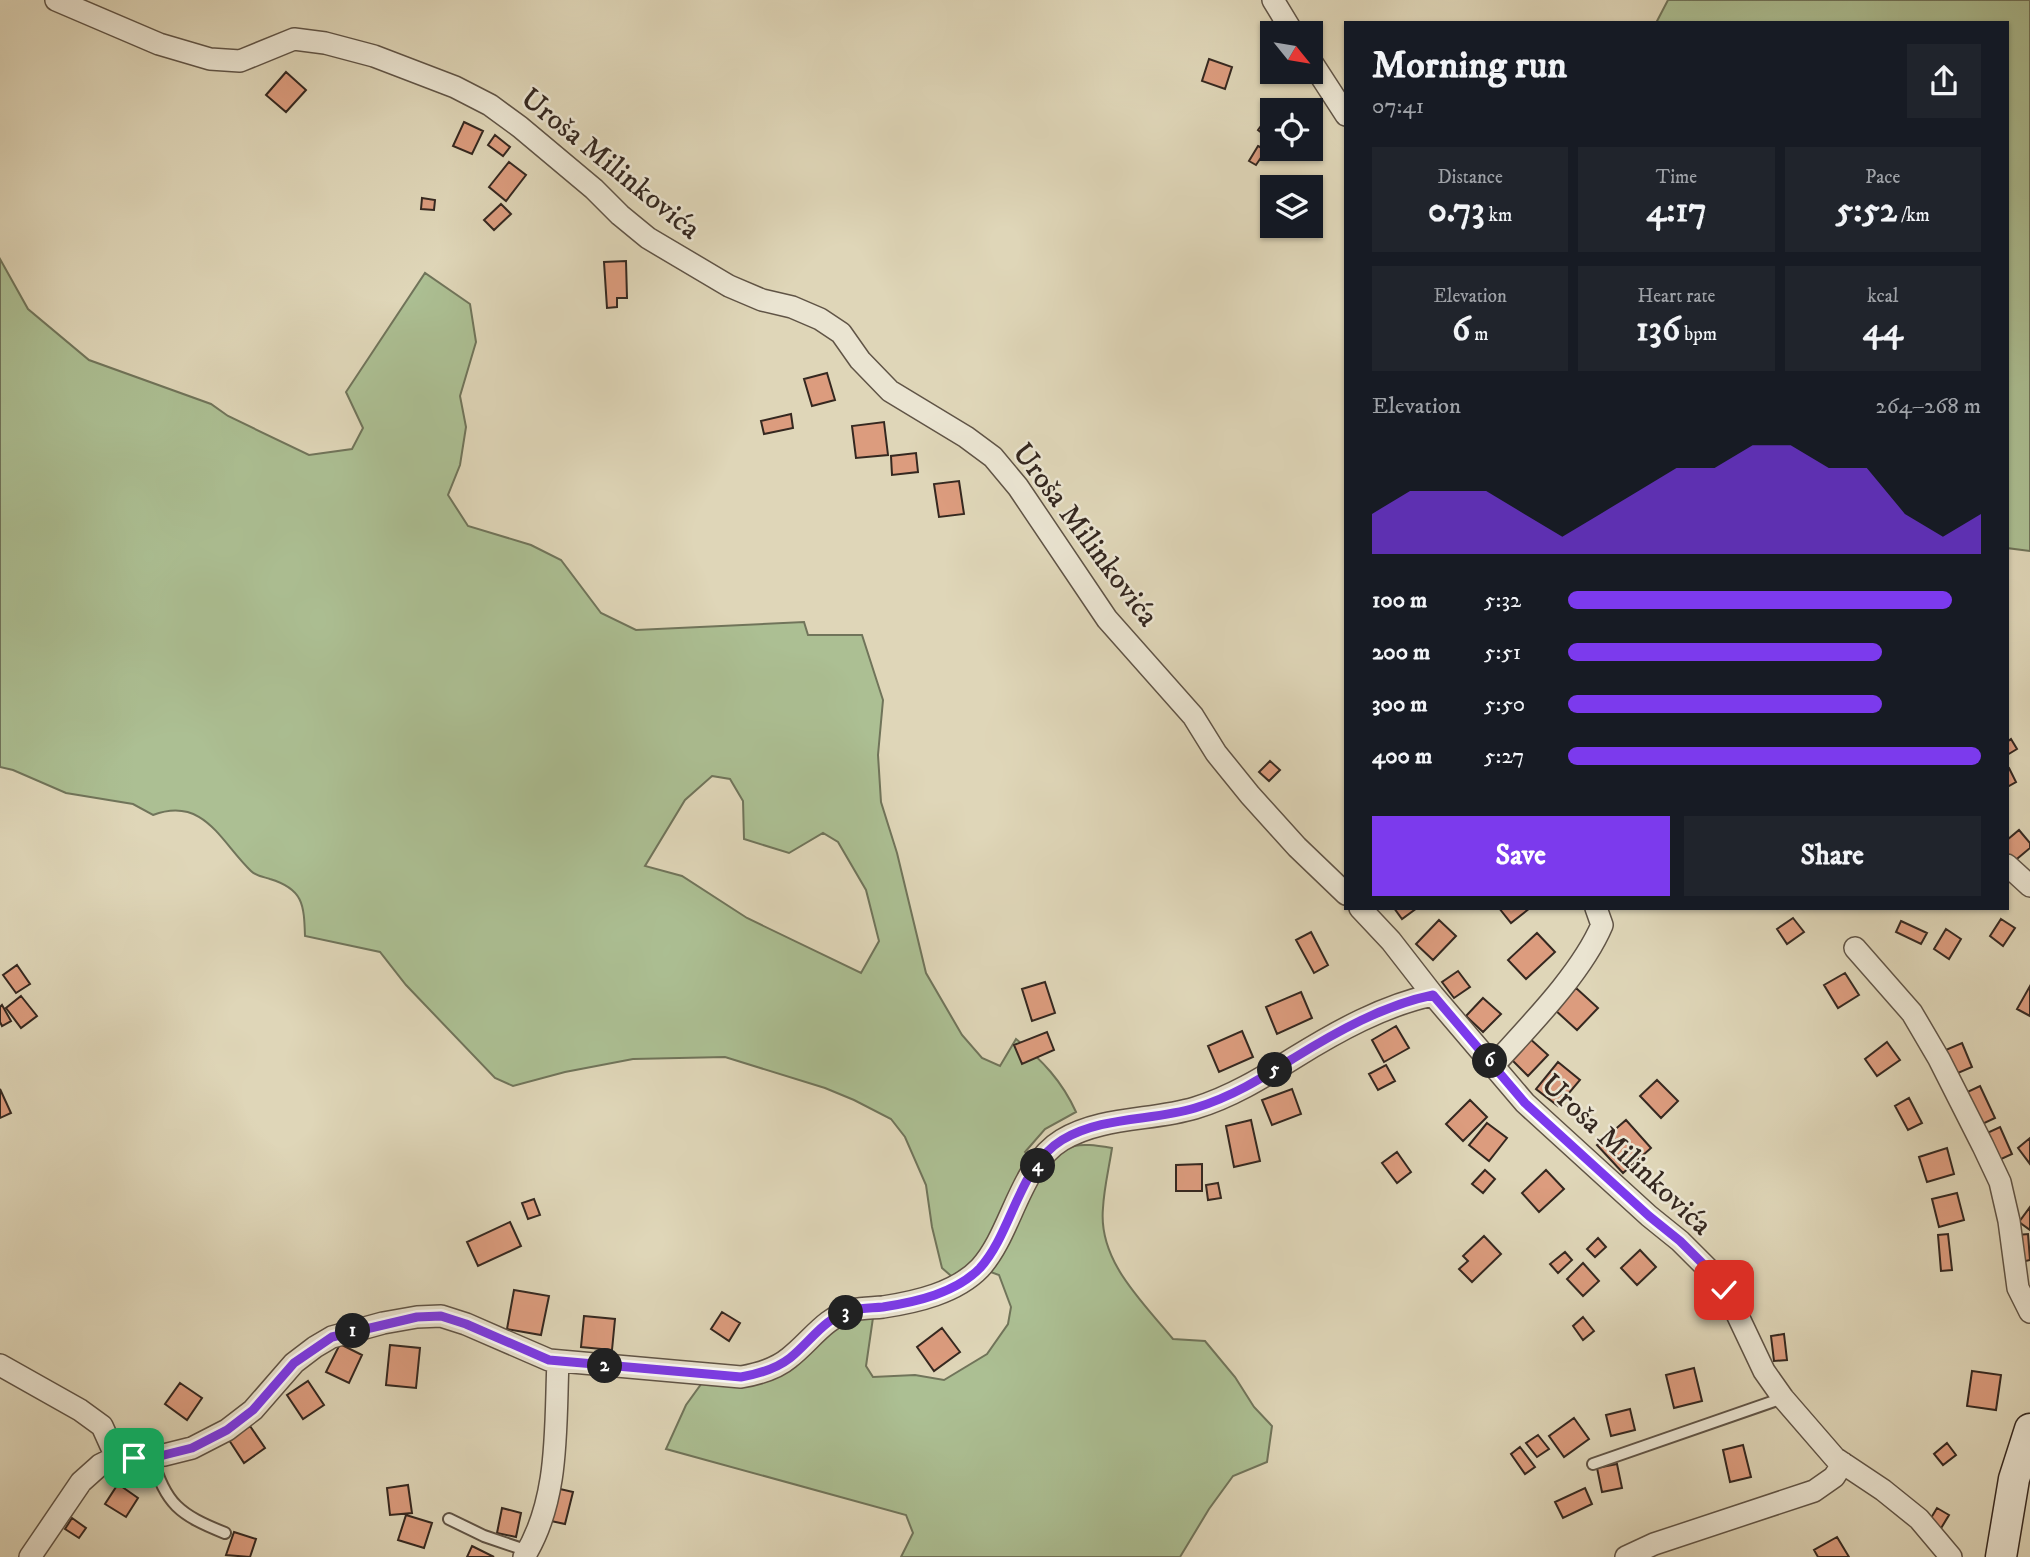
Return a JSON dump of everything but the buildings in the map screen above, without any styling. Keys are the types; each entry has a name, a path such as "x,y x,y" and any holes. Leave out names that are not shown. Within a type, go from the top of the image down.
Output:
{"street":[{"name":"Uroša Milinkovića","path":"56,0 159,44 210,59 240,61 294,39 325,43 374,56 454,87 490,105 520,127 648,238 729,286 762,300 792,307 820,318 841,333 860,360 890,391 956,430 993,457 1018,487 1107,620 1193,716 1216,753 1250,795 1344,892"},
{"path":"1273,0 1286,21"},
{"path":"1323,80 1344,112"},
{"path":"2009,867 2030,886"},
{"name":"Uroša Milinkovića","path":"1362,910 1391,941 1525,1103 1708,1269 1737,1314 1764,1371 1783,1398 1835,1458 1883,1490 1919,1519 1951,1557"},
{"path":"1493,1066 1547,1005 1597,936 1602,925 1596,910"},
{"path":"1855,948 1912,1013 1939,1059 1983,1146 2000,1182 2018,1288 2030,1312"},
{"path":"30,1557 80,1482 100,1465 116,1457 152,1457 192,1448 227,1430 253,1410 294,1363 332,1337 383,1324 417,1317 441,1316 549,1360 741,1377 761,1373 789,1359 828,1321 852,1310 919,1301 953,1287 978,1270 991,1255 1030,1176 1062,1140 1094,1127 1193,1109 1227,1097 1364,1020 1407,1001 1433,995"},
{"path":"526,1554 534,1541 546,1505 555,1454 558,1361"},
{"path":"0,1365 80,1410 102,1426 116,1457"},
{"path":"2001,1557 2014,1479 2030,1429"},
{"path":"1626,1557 1814,1491 1834,1477 1843,1463"}],"lane":[{"path":"1593,1464 1783,1398"},
{"path":"152,1457 158,1480 173,1502 191,1520 225,1533"},
{"path":"449,1518 526,1554"}],"green space":[{"path":"1668,0 2030,0 2030,551 2009,548 2009,21 1657,21"},
{"path":"0,259 28,309 89,360 211,404 228,416 309,455 352,449 363,428 346,392 425,273 470,304 476,342 460,396 466,427 460,465 448,495 468,526 531,545 561,560 601,613 636,630 804,622 808,635 862,635 883,700 878,755 881,802 897,853 926,973 962,1035 982,1058 1000,1066 1016,1039 1050,1072 1064,1090 1076,1112 1045,1129 1025,1152 1042,1166 1074,1146 1112,1148 1103,1227 1115,1263 1136,1295 1173,1339 1205,1341 1235,1377 1254,1407 1272,1426 1267,1462 1233,1476 1180,1557 901,1557 913,1533 906,1515 666,1449 686,1405 707,1376 760,1371 875,1304 866,1366 873,1377 915,1375 944,1380 987,1354 1008,1324 1011,1307 999,1275 988,1271 965,1288 942,1268 926,1185 905,1137 891,1119 825,1088 725,1057 633,1059 565,1072 513,1086 495,1078 406,985 380,952 305,936 304,915 295,893 281,883 253,873 220,835 198,816 171,811 153,815 133,804 66,793 0,767","holes":["712,776 730,779 743,801 744,839 789,853 823,833 838,842 866,890 879,941 861,973 747,918 682,876 645,866 685,800"]}],"route":[{"path":"134,1458 164,1455 192,1448 227,1430 253,1410 294,1363 332,1337 417,1317 441,1316 466,1324 549,1360 741,1377 761,1373 789,1359 828,1321 852,1310 919,1301 953,1287 978,1270 991,1255 1030,1176 1062,1140 1094,1127 1193,1109 1227,1097 1364,1020 1407,1001 1433,995 1525,1103 1680,1241 1708,1269 1724,1290"}]}
